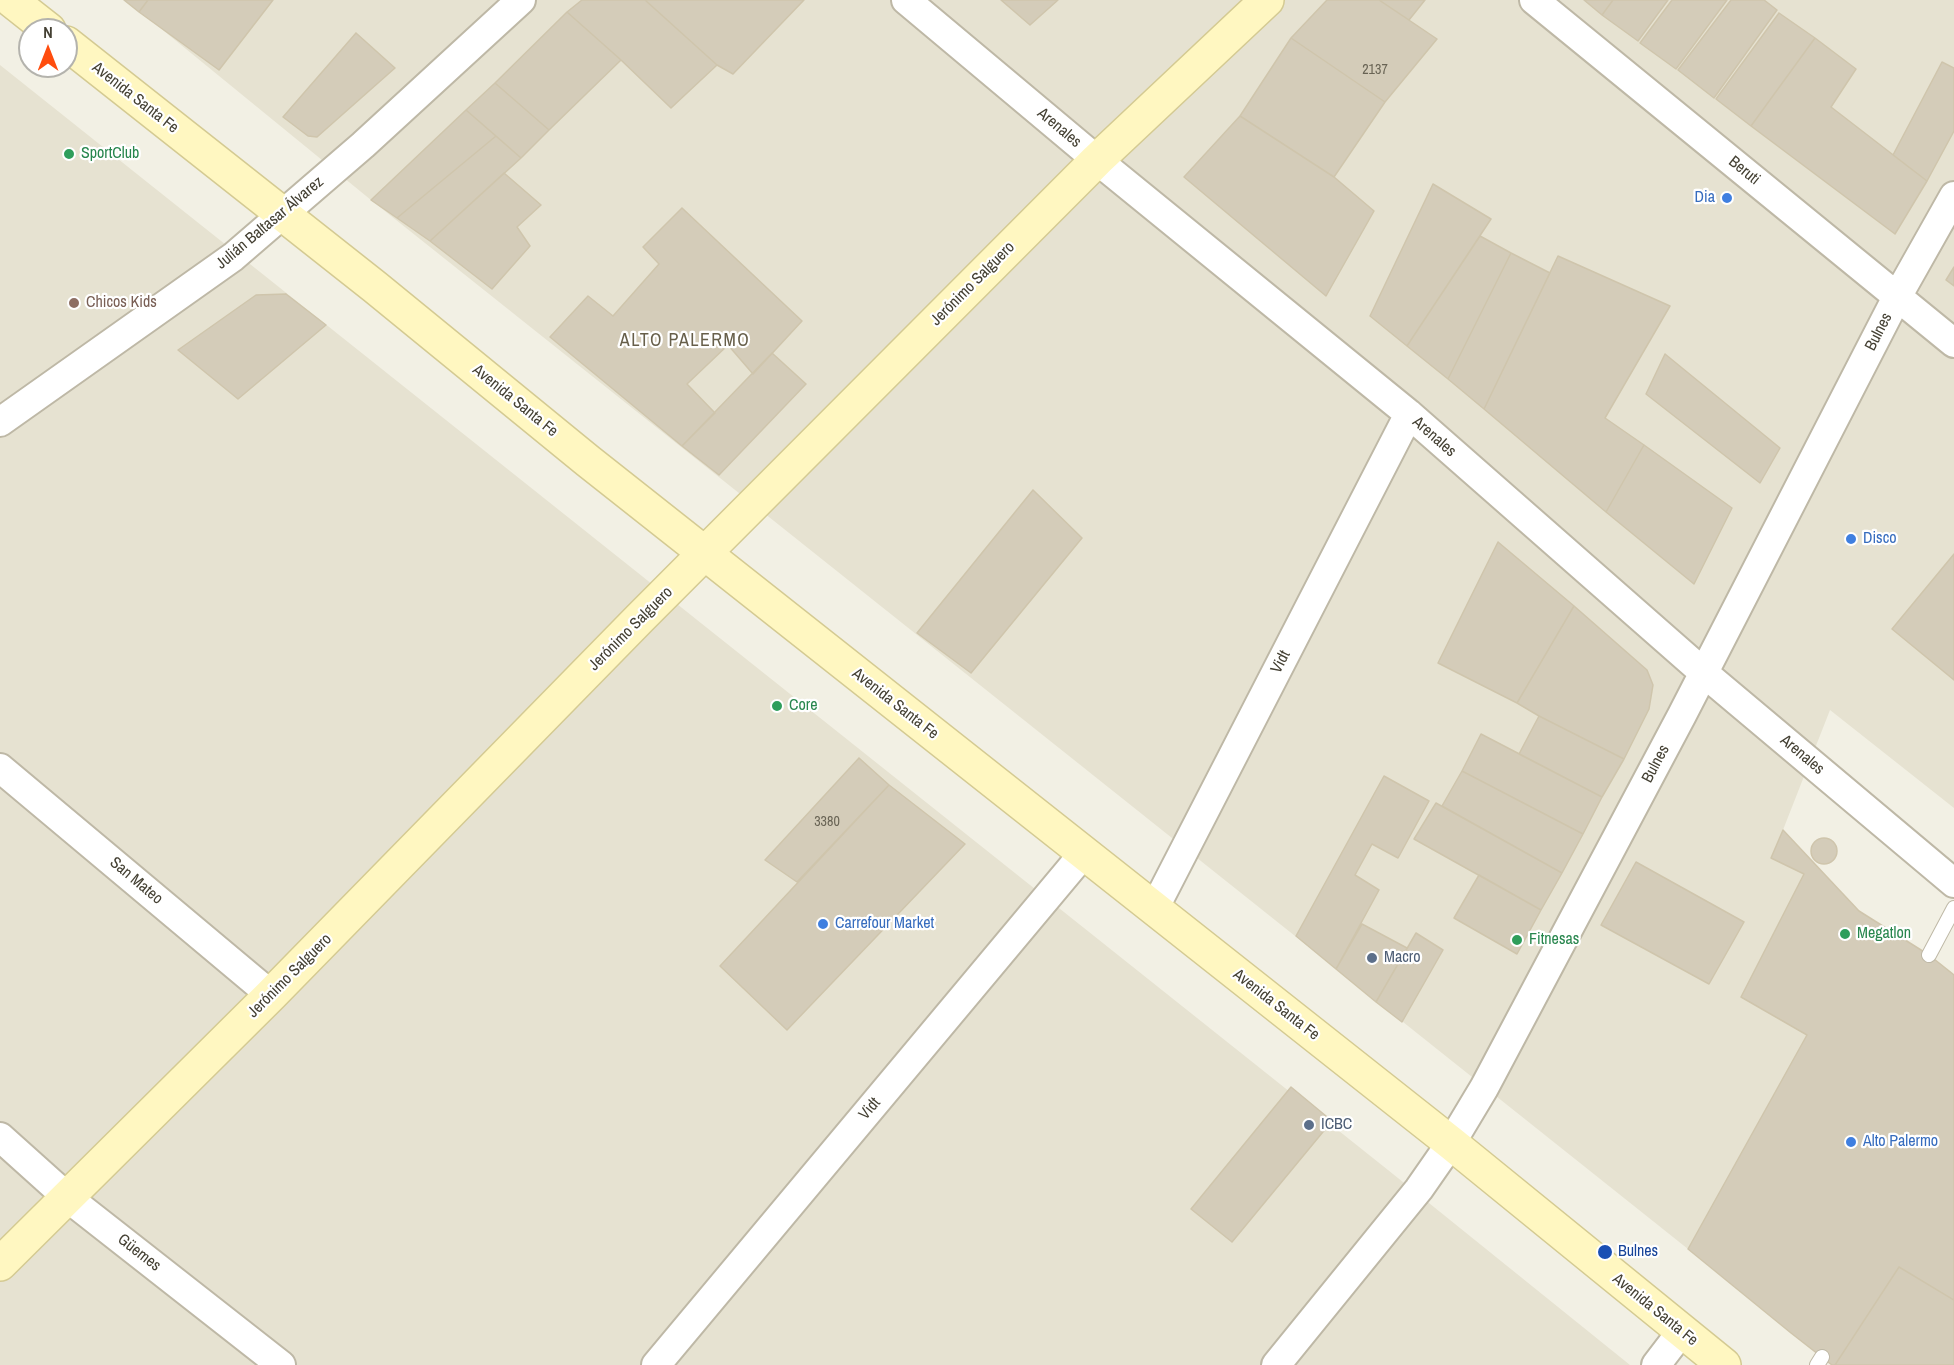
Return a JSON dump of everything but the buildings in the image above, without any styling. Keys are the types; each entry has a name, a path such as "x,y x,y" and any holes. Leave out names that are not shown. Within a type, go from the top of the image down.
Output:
{"main road":[{"path":"11,0 34,18"},
{"name":"Jerónimo Salguero","path":"0,1264 271,995 1097,160 1267,0"},
{"name":"Avenida Santa Fe","path":"78,52 283,214 588,461 1451,1143 1724,1365"}],"street":[{"name":"Julián Baltasar Álvarez","path":"0,422 233,257 521,0"},
{"name":"Arenales","path":"906,0 1097,160 1409,414 1704,673 1954,883"},
{"name":"Beruti","path":"1533,0 1954,344"},
{"name":"Bulnes","path":"1276,1365 1419,1189 1451,1143 1484,1088 1704,673 1897,297 1954,196"},
{"name":"Vidt","path":"1154,909 1409,414"},
{"name":"San Mateo","path":"0,768 271,995"},
{"name":"Vidt","path":"656,1365 1084,853"},
{"name":"Güemes","path":"0,1137 68,1198 280,1365"},
{"path":"1656,1365 1682,1331"}],"lane":[{"path":"1929,955 1954,908"}],"shaded area":[{"path":"126,0 1954,0 1954,808 1830,710 1772,858 1804,874 1742,997 1807,1035 1688,1249 371,200"},
{"path":"0,65 1388,1170 1630,1365 0,1365"}],"place":[{"name":"SportClub","path":"69,154"},
{"name":"Dia","path":"1727,198"},
{"name":"Chicos Kids","path":"74,303"},
{"name":"Disco","path":"1851,539"},
{"name":"Core","path":"777,706"},
{"name":"Carrefour Market","path":"823,924"},
{"name":"Megatlon","path":"1845,934"},
{"name":"Fitnesas","path":"1517,940"},
{"name":"Macro","path":"1372,958"},
{"name":"ICBC","path":"1309,1125"},
{"name":"Alto Palermo","path":"1851,1142"},
{"name":"Bulnes","path":"1605,1252"}],"district":[{"name":"ALTO PALERMO","path":"685,341"}]}
